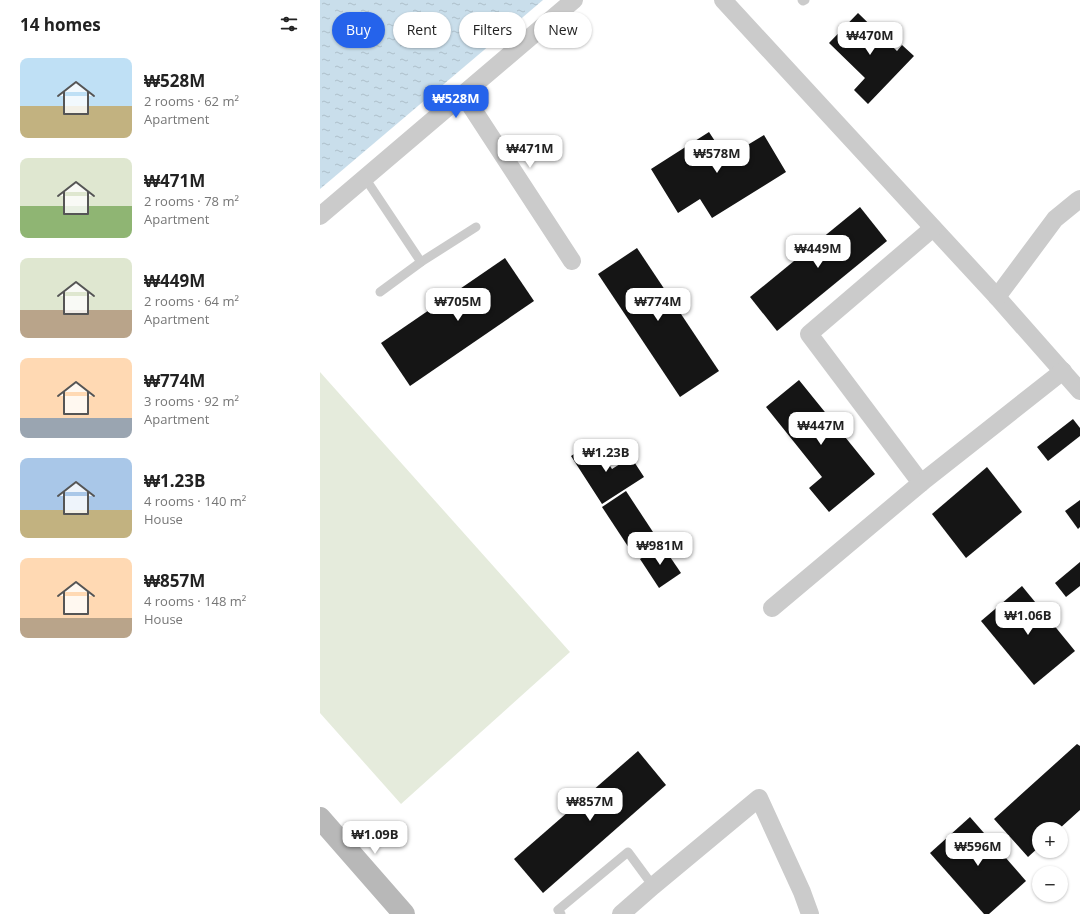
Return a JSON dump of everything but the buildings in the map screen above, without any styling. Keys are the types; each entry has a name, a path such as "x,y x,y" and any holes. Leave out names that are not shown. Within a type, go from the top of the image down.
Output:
{"street":[{"path":"320,216 574,0"},
{"path":"723,0 997,297 1080,391"},
{"path":"463,94 572,261"},
{"path":"997,297 1055,219 1080,199"},
{"path":"922,483 809,334 933,228"},
{"path":"772,608 922,483 1062,371"},
{"path":"621,914 759,798 802,892 810,914"},
{"path":"320,818 404,914"}],"lane":[{"path":"365,178 422,262"},
{"path":"380,292 422,262 476,227"},
{"path":"561,914 558,910 628,852 653,886"}],"green space":[{"path":"320,372 570,652 401,804 320,713"}],"water":[{"path":"320,0 543,0 526,14 526,12 459,12 459,48 486,48 320,189"}]}
